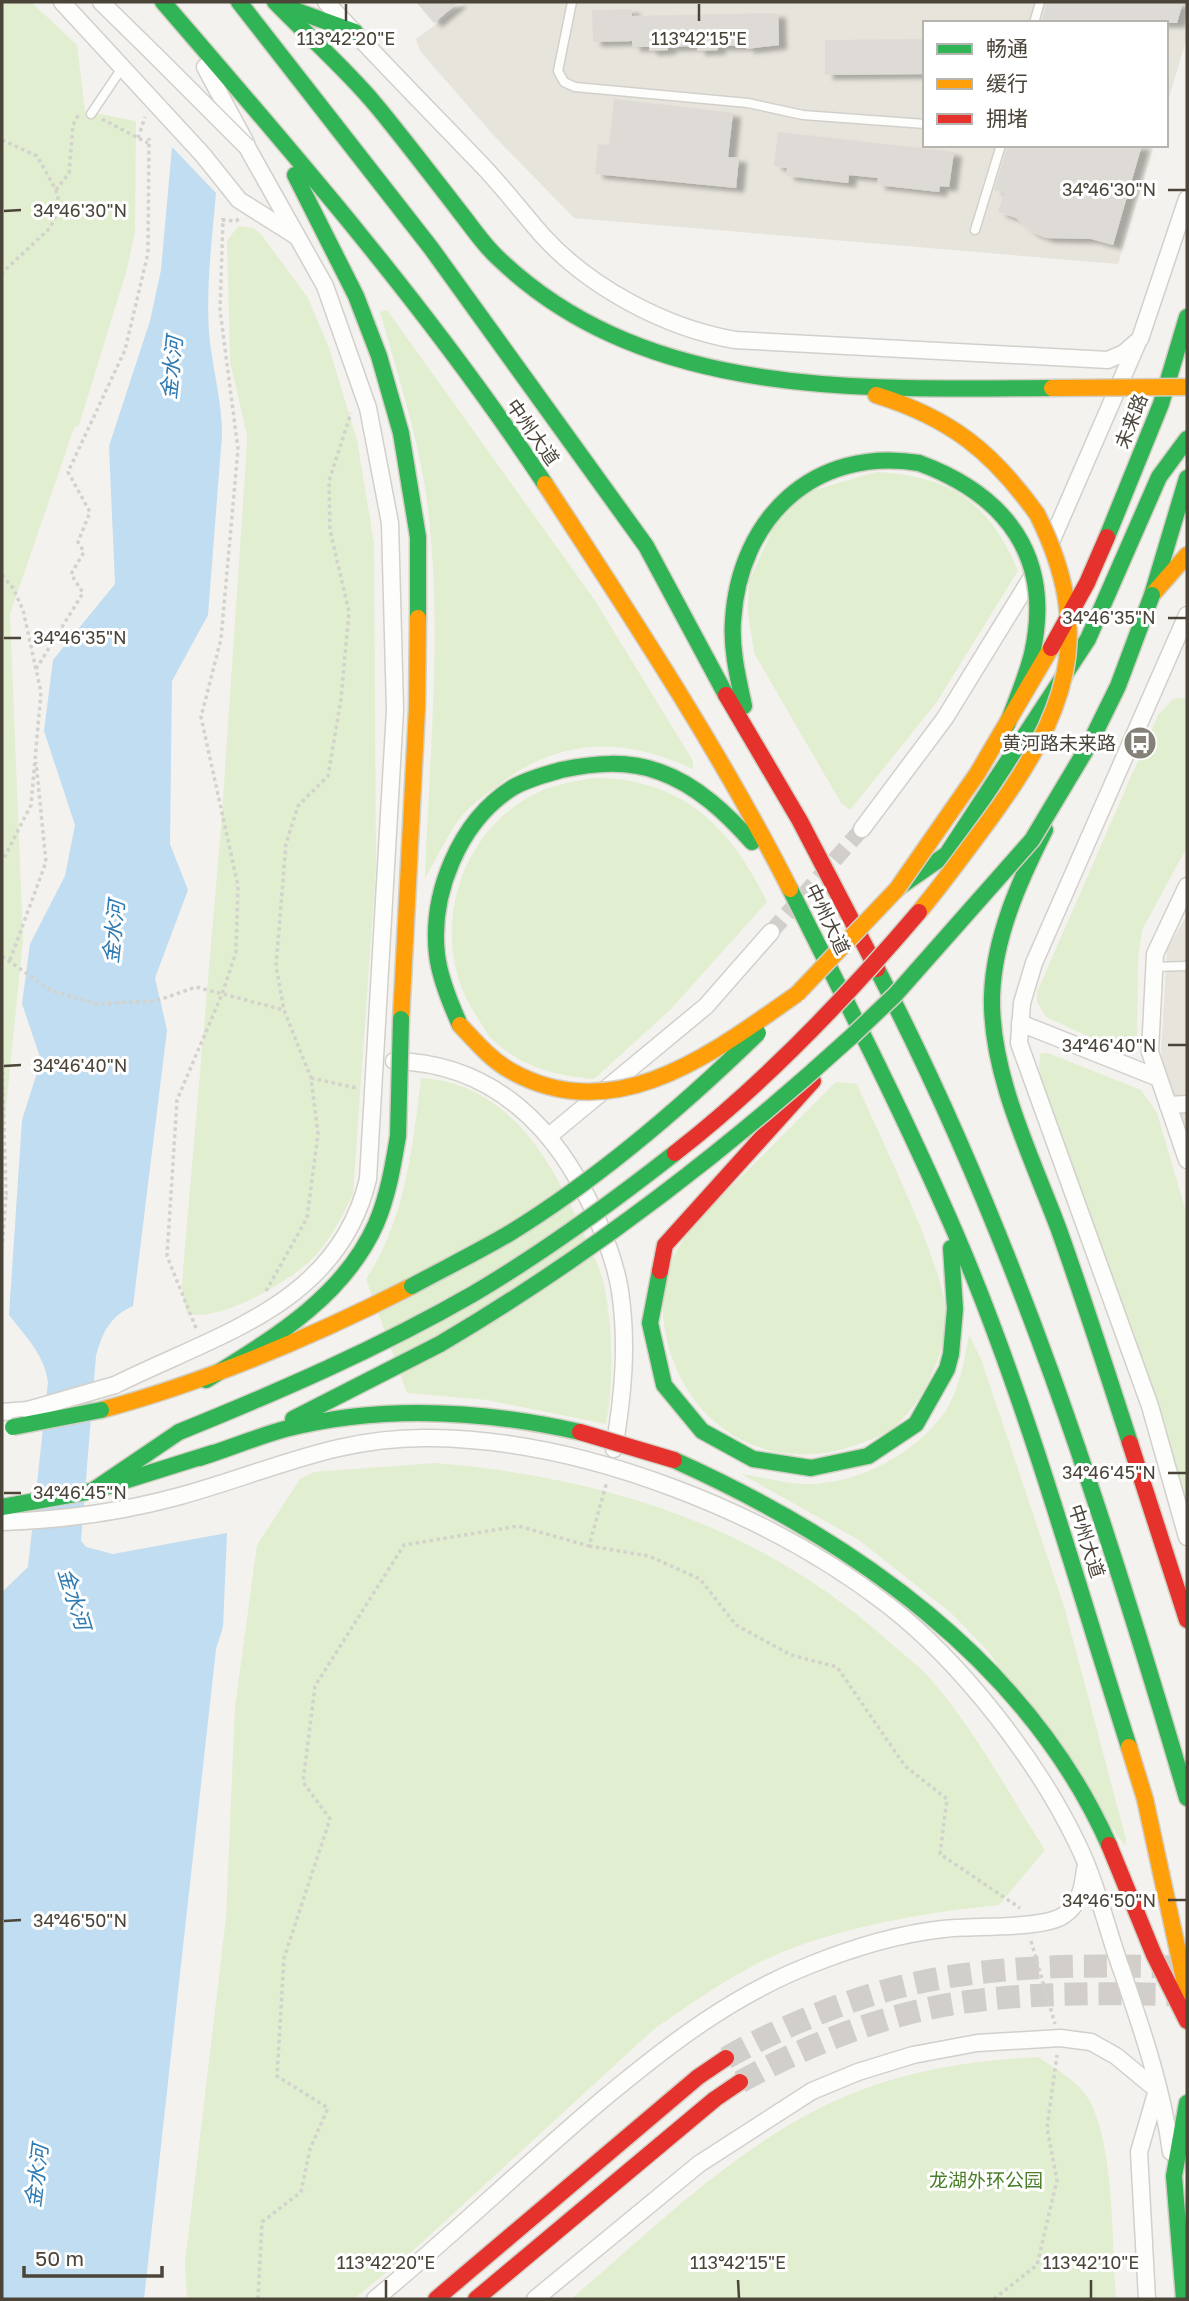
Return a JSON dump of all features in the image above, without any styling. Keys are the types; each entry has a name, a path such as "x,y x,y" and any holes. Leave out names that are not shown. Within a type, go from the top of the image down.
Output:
{"main road":[{"name":"中州大道","path":"163,2 271,128 431,324 527,457 619,597 760,830 876,1061 948,1220 1024,1415 1095,1632 1145,1799 1187,1993"},
{"name":"中州大道","path":"239,2 431,248 646,546 705,659 800,821 918,1048 1000,1236 1078,1446 1132,1610 1187,1798"},
{"path":"277,3 355,32"},
{"path":"277,3 373,102 494,255 527,285 569,313 621,340 685,363 746,377 913,389 1187,387"},
{"path":"206,1380 288,1329 338,1287 365,1251 377,1225 394,1167 398,1136 401,1019 417,708 419,575 414,503 401,433 379,356 356,296 271,128"},
{"name":"未来路","path":"1007,725 1087,583 1161,404 1187,317"},
{"path":"92,1491 179,1432 309,1379 398,1334 476,1292 580,1225 695,1135 805,1038 869,972 931,901 1016,783 1046,729 1063,687 1068,653 1066,599 1061,566 1037,514 1004,469 975,440 944,422 884,397 834,384"},
{"path":"897,889 947,854 1088,639 1105,610 1162,473 1187,439"},
{"path":"8,1428 101,1410 206,1380 310,1338 509,1233 603,1168 706,1083 797,994 897,889 1007,725 1034,645 1035,581 1024,548 1007,516 988,495 952,472 919,463 879,460 838,467 805,483 776,506 755,533 744,553 735,596 734,673 756,746"},
{"path":"1187,478 1152,595 1118,686 1014,892 997,952 990,1021 996,1058 1006,1091 1077,1280 1187,1620"},
{"path":"1152,595 1187,555"},
{"path":"199,1458 266,1432 440,1343 521,1298 650,1206 797,1087 895,995 1032,840 1090,743"},
{"path":"787,883 732,818 707,798 652,768 613,762 534,777 506,792 478,818 459,849 444,884 437,951 445,992 460,1025 481,1049 512,1072 537,1084 573,1090 621,1088 657,1078 698,1061 797,994"},
{"path":"852,1036 665,1245 650,1290 648,1330 654,1359 667,1392 684,1416 722,1448 755,1460 789,1467 823,1468 841,1464 872,1453 899,1437 928,1406 947,1368 955,1322 948,1220"},
{"path":"5,1515 92,1491 285,1429 403,1411 489,1414 580,1432 674,1460 752,1494 832,1539 935,1618 984,1666 1014,1700 1086,1802 1130,1893 1154,1955 1187,2021"},
{"path":"436,2299 698,2077 726,2058"},
{"path":"476,2299 715,2099 740,2082"},
{"path":"1184,2299 1174,2176 1187,2103"}],"street":[{"path":"62,2 203,155 239,200 296,236"},
{"path":"101,2 249,149"},
{"path":"326,2 499,182 544,237 596,281 689,329 735,340 1108,360 1124,353 1140,339"},
{"path":"2,1412 28,1410 116,1385 266,1314 316,1274 343,1241 368,1179 395,710 390,523 377,442 356,366 325,286 180,22"},
{"path":"862,829 946,718 1043,559 1140,339 1187,199"},
{"path":"1187,615 1034,963 1022,1003 1019,1043 1150,1406 1187,1537"},
{"path":"1187,886 1155,954 1150,1052 1156,1077 1187,1160"},
{"path":"550,1136 706,1006 771,932"},
{"path":"1020,1023 1156,1077"},
{"path":"376,1061 423,1062 465,1073 507,1098 550,1136 566,1157 603,1234 620,1290 625,1373 611,1469"},
{"path":"1168,1105 1187,1104"},
{"path":"5,1515 101,1514 180,1496 331,1447 430,1438 510,1446 611,1469 675,1489 750,1521 889,1607 952,1666 1019,1747 1078,1846 1136,2013 1168,2132 1174,2176"},
{"path":"375,2299 430,2254 525,2165 676,2038 716,2011 797,1970 838,1954 943,1928 1026,1923 1062,1916 1075,1905 1083,1889 1085,1866"},
{"path":"535,2299 699,2164 812,2091 858,2072 914,2055 977,2043 1060,2038 1091,2042 1126,2064 1157,2090"},
{"path":"1147,2299 1139,2152 1157,2090"}],"lane":[{"path":"572,2 558,71 564,82 575,87 748,103 803,115 923,124"},
{"path":"1035,21 1040,2"},
{"path":"92,114 122,68"},
{"path":"975,230 1000,147"},
{"path":"1154,967 1187,966"}],"path":[{"path":"36,669 83,593 71,574 84,552 78,542 90,512 68,472 125,350 148,253 149,141 92,114 77,115 73,125 69,173 57,190"},
{"path":"138,138 145,114"},
{"path":"2,140 37,156 57,190 60,206 50,228 2,272"},
{"path":"196,1328 167,1256 177,1100 222,994 236,952 238,886 201,717 221,639 238,449 220,310 223,219 236,221 241,217"},
{"path":"266,1314 266,1290 307,1218 318,1134 311,1078 284,1010 276,966 286,844 298,806 328,776 341,699 349,612 330,530 329,481 352,410"},
{"path":"2,575 13,588 23,610 41,692 31,805 2,862"},
{"path":"10,960 46,862 35,751"},
{"path":"2,956 50,990 96,1004 156,1001 196,987 284,1010"},
{"path":"2,1058 2,1249"},
{"path":"311,1078 374,1091"},
{"path":"589,1546 611,1469"},
{"path":"258,2299 262,2222 301,2192 310,2149 328,2108 277,2076 284,1958 330,1819 303,1782 315,1686 404,1545 518,1526 589,1546 649,1556 700,1579 736,1625 791,1655 837,1667 905,1766 947,1799 940,1854 1023,1910 1060,2038 1047,2128 1057,2180 1037,2265 994,2299"}],"shaded area":[{"path":"467,2 1187,2 1187,38 1168,100 1168,21 923,21 923,147 1153,147 1118,264 574,218 497,139 420,51 416,39"},
{"path":"1187,915 1187,1142 1164,1074 1161,1050 1167,949"}],"green space":[{"path":"2,2 31,2 77,45 85,111 136,121 135,232 127,269 79,425 74,428 10,614 23,940 2,1148"},
{"path":"238,226 253,228 261,234 308,298 329,348 357,440 374,543 376,868 353,1194 329,1239 298,1271 251,1300 215,1313 200,1315 187,1313 182,1293 221,828 246,459 247,436 230,361 227,241"},
{"path":"387,310 594,599 693,761 693,769 667,758 616,747 568,750 544,758 486,794 466,812 457,822 425,878 435,653 433,563 421,466 380,312"},
{"path":"876,472 926,479 964,497 980,510 994,527 1018,571 936,703 850,810 841,803 754,653 748,612 749,581 775,524 808,492"},
{"path":"1173,699 1187,699 1187,847 1142,930 1138,960 1137,1046 1135,1051 1127,1054 1046,1017 1037,1002 1037,992 1158,715"},
{"path":"592,778 623,780 651,786 677,797 699,811 737,850 767,902 670,1010 594,1079 567,1076 530,1065 493,1041 462,989 454,958 452,927 456,895 467,865 483,838 504,815 546,789"},
{"path":"1048,1053 1141,1090 1157,1113 1187,1215 1187,1503 1135,1337 1044,1094 1039,1069 1040,1054"},
{"path":"421,1078 451,1083 478,1094 502,1109 540,1152 570,1203 599,1267 608,1306 611,1357 606,1424 487,1400 407,1393 366,1279 390,1233 398,1208 415,1130"},
{"path":"836,1082 857,1084 896,1170 938,1276 945,1304 946,1326 941,1351 931,1377 917,1401 896,1426 877,1437 850,1447 820,1454 790,1454 737,1438 715,1422 695,1401 680,1377 669,1348 663,1317 664,1285 670,1265 693,1226"},
{"path":"969,1335 981,1359 1064,1606 1126,1839 1125,1846 988,1651 951,1613 859,1540 741,1474 805,1484 825,1483 864,1473 901,1454 933,1427 945,1412 961,1375"},
{"path":"435,1463 559,1480 618,1495 676,1513 732,1537 785,1565 837,1599 928,1676 978,1742 1045,1850 999,1905 890,1921 810,1942 750,1967 701,1997 653,2030 417,2247 354,2299 187,2299 185,2263 226,1918 235,1707 257,1545 300,1479 314,1472"},
{"name":"龙湖外环公园","path":"1038,2057 1078,2086 1088,2098 1097,2118 1111,2195 1116,2299 571,2299 713,2177 790,2124 832,2102 915,2073 976,2062"}],"water":[{"name":"金水河","path":"172,147 216,193 208,315 222,435 208,615 172,681 170,844 188,890 155,978 167,1030 133,1306 118,1315 108,1326 96,1356 81,1541 86,1547 113,1554 227,1533 223,1627 216,1649 144,2299 2,2299 2,1592 28,1567 48,1382 38,1354 9,1315 22,1120 41,1060 22,1004 30,944 65,876 75,825 44,731 53,660 115,584 109,446 150,321 161,270"}],"building":[{"path":"416,2 459,2 434,23"},
{"path":"1047,2 1183,2 1177,23 1042,21"},
{"path":"632,9 632,16 778,13 779,45 746,49 746,46 718,46 718,50 697,51 697,46 668,47 668,50 649,51 649,47 632,47 632,41 593,42 592,10"},
{"path":"923,39 923,74 825,75 825,40"},
{"path":"614,99 733,113 728,157 739,158 736,188 595,174 598,144 609,145"},
{"path":"778,132 954,152 949,187 940,186 939,192 877,185 878,178 849,175 848,183 786,176 787,168 774,166"},
{"path":"1007,147 1141,147 1113,245 1091,239 1046,238 1031,232 1016,218 998,212 1004,193 994,190"}],"tunnel":[{"path":"771,932 862,829"},
{"path":"726,2058 810,2017 870,1995 931,1980 1040,1968 1174,1967"},
{"path":"740,2082 820,2043 878,2022 936,2007 1048,1995 1187,1995"}],"traffic: fast":[{"path":"163,2 410,297 545,484"},
{"path":"239,2 431,248 646,546 726,695"},
{"path":"275,2 363,91 497,257 556,304 619,338 687,362 758,377 831,385 906,388 1052,388"},
{"path":"286,7 355,32"},
{"path":"295,175 356,296 379,356 401,433 418,537 418,618"},
{"path":"1107,537 1161,404 1187,317"},
{"path":"898,888 947,854 1088,639 1159,477 1187,439"},
{"path":"744,706 734,653 733,621 738,584 750,550 767,521 789,497 816,478 846,466 881,461 919,463"},
{"path":"919,463 950,476 999,512 1016,534 1029,559 1036,588 1037,619 1030,663 1007,725"},
{"path":"1152,595 1187,478"},
{"path":"852,1036 895,995 1032,840 1090,743 1118,686 1152,595"},
{"path":"460,1025 438,964 438,908 452,861 463,840 493,802 512,788 561,770 586,766 623,764 648,768 699,792 752,842"},
{"path":"1045,830 1017,890 997,952 992,996 993,1026 1005,1086 1059,1230 1130,1443"},
{"path":"790,889 880,1069 963,1251 1031,1435 1129,1747"},
{"path":"877,969 972,1170 1052,1376 1123,1586 1187,1798"},
{"path":"398,1136 401,1019"},
{"path":"412,1286 510,1233 576,1189 640,1140 758,1033"},
{"path":"440,1344 549,1275 654,1201 755,1121 852,1036"},
{"path":"206,1380 280,1332 325,1295 345,1274 376,1224 390,1181 398,1136"},
{"path":"179,1432 329,1368 402,1333 473,1294 576,1227 675,1153"},
{"path":"660,1271 650,1323 664,1385 702,1431 753,1459 811,1468 868,1456 916,1424 947,1369 951,1354 955,1309 951,1248"},
{"path":"293,1419 440,1344"},
{"path":"13,1427 101,1410"},
{"path":"199,1458 285,1429 322,1421 396,1413 469,1415 580,1432"},
{"path":"92,1491 179,1432"},
{"path":"2,1507 92,1491 213,1453"},
{"path":"674,1460 806,1528 868,1568 928,1614 982,1663 1031,1718 1074,1779 1109,1845"},
{"path":"1184,2299 1174,2176 1187,2103"}],"traffic: slow":[{"path":"1052,388 1187,387"},
{"path":"876,395 926,414 967,440 1003,472 1037,514"},
{"path":"545,484 704,734 790,889"},
{"path":"919,912 1016,781 1038,745 1054,709 1064,674 1069,637 1066,599 1056,558 1037,514"},
{"path":"1152,595 1187,555"},
{"path":"401,1019 417,708 418,618"},
{"path":"797,994 897,889 977,774 1051,648"},
{"path":"460,1025 490,1056 511,1071 550,1087 588,1092 626,1088 663,1076 698,1059 797,994"},
{"path":"101,1410 182,1386 260,1356 337,1323 412,1286"},
{"path":"1129,1747 1145,1799 1187,1993"}],"traffic: jam":[{"path":"1051,648 1087,583 1107,537"},
{"path":"726,695 800,821 877,969"},
{"path":"675,1153 741,1098 803,1039 919,912"},
{"path":"660,1271 665,1245 813,1081"},
{"path":"580,1432 674,1460"},
{"path":"1130,1443 1187,1620"},
{"path":"1109,1845 1154,1955 1187,2021"},
{"path":"436,2299 698,2077 726,2058"},
{"path":"476,2299 715,2099 740,2082"}],"place":[{"name":"黄河路未来路","path":"1140,743"}]}
